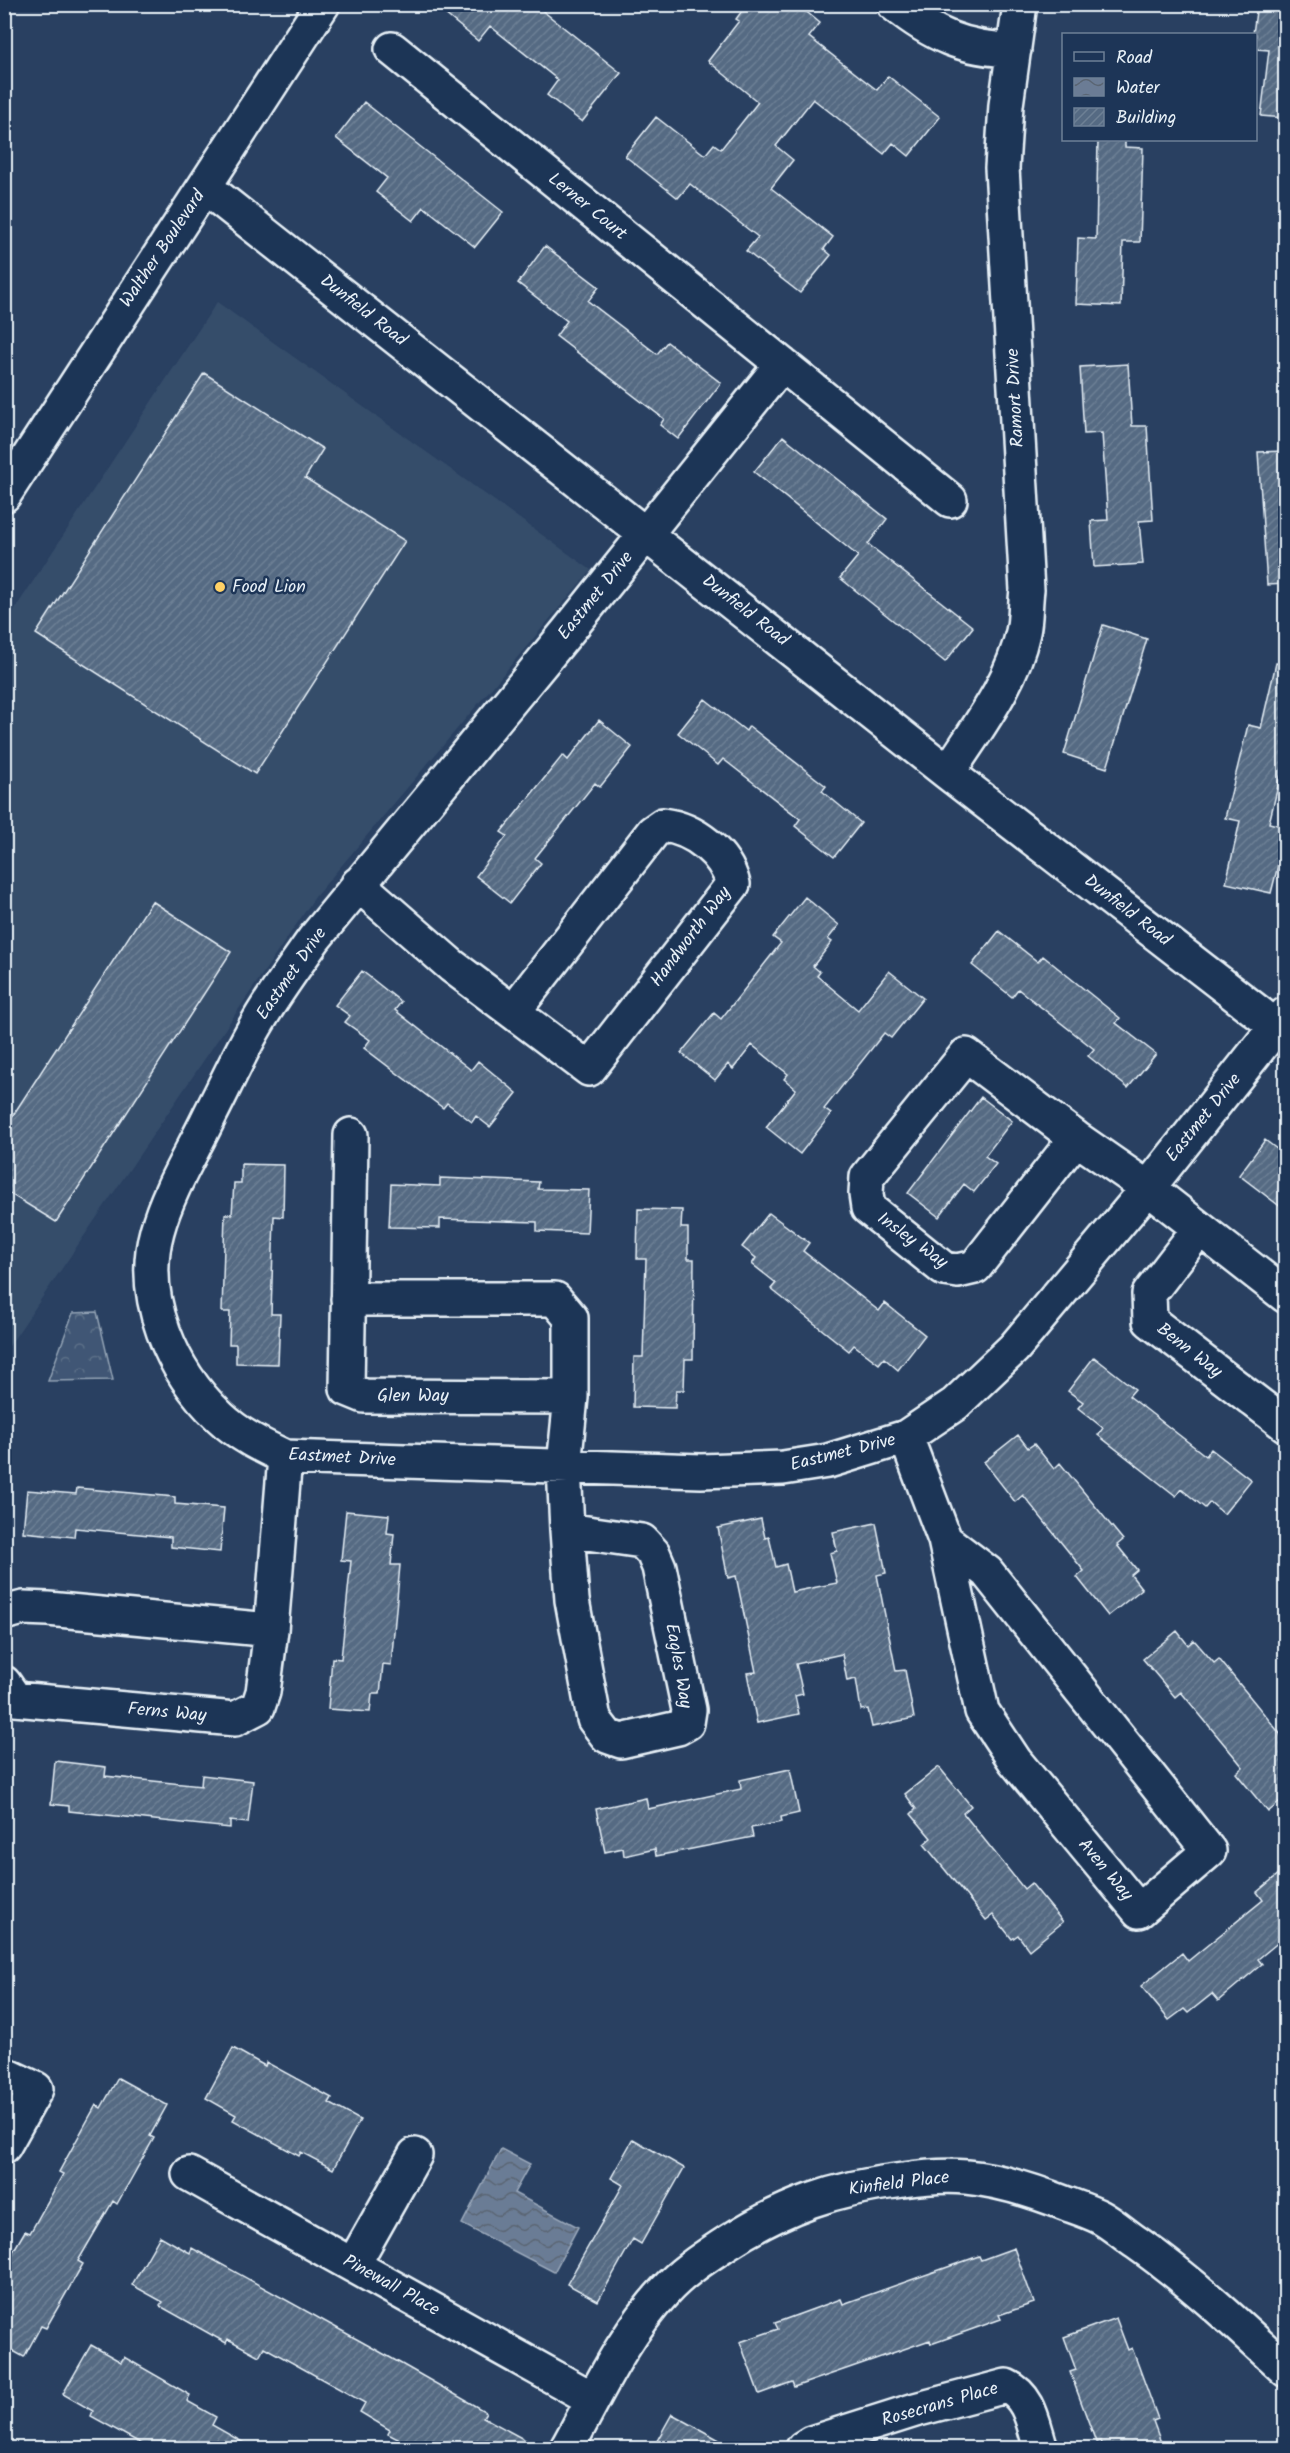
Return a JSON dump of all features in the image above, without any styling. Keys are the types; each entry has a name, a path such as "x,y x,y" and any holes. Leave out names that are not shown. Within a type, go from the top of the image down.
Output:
{"street":[{"name":"Walther Boulevard","path":"4,495 323,4"},
{"path":"894,4 922,27 942,37 992,50 1014,50"},
{"name":"Ramort Drive","path":"948,772 1001,689 1024,631 1027,590 1002,168 1006,105 1020,4"},
{"name":"Lerner Court","path":"392,49 950,500"},
{"name":"Dunfield Road","path":"205,187 948,772 1283,1026"},
{"path":"646,533 782,364"},
{"name":"Eastmet Drive","path":"646,533 314,939 257,1024 168,1199 156,1231 152,1256 158,1317 171,1348 192,1383 220,1416 246,1438 285,1457 701,1471 783,1468 828,1461 906,1437 955,1404 1014,1348 1283,1026"},
{"name":"Handworth Way","path":"358,884 452,966 513,1012 589,1069 733,884 721,857 706,843 676,826 663,825 653,832 513,1012"},
{"name":"Insley Way","path":"1076,1138 975,1267 958,1271 944,1269 868,1208 867,1177 966,1055 1076,1138 1148,1188"},
{"name":"Glen Way","path":"351,1135 347,1389 364,1396 571,1397"},
{"path":"1148,1188 1286,1296"},
{"name":"Benn Way","path":"1199,1229 1149,1294 1150,1321 1286,1425"},
{"path":"348,1299 555,1299 572,1318 571,1397 564,1466"},
{"name":"Aven Way","path":"906,1437 945,1540 982,1711 1015,1761 1139,1911 1209,1851 987,1572 945,1540"},
{"name":"Ferns Way","path":"4,1683 15,1699 235,1719 258,1707 263,1692 271,1630 285,1457"},
{"name":"Eagles Way","path":"564,1466 567,1530 572,1600 594,1719 607,1736 621,1741 678,1728 687,1723 689,1710 659,1567 653,1552 642,1541 567,1530"},
{"path":"4,1613 23,1608 48,1609 271,1630"},
{"path":"4,2074 36,2089 4,2146"},
{"path":"353,2265 415,2155"},
{"name":"Pinewall Place","path":"189,2174 593,2398"},
{"name":"Kinfield Place","path":"567,2448 593,2398 639,2322 666,2289 697,2262 742,2232 828,2193 870,2184 922,2178 964,2176 996,2181 1040,2193 1100,2217 1164,2262 1237,2324 1286,2370"},
{"name":"Rosecrans Place","path":"803,2448 811,2443 904,2414 1006,2386 1021,2394 1026,2402 1041,2448"}],"shaded area":[{"path":"217,302 591,570 315,897 5,1352 5,624"}],"green space":[{"path":"97,1312 113,1380 48,1381 73,1313"}],"water":[{"path":"501,2149 530,2164 514,2193 578,2227 554,2272 462,2224"}],"building":[{"path":"433,4 534,4 621,73 582,122 547,95 558,80 490,26 478,41"},
{"path":"747,4 797,4 820,23 809,37 877,90 888,76 940,117 909,156 893,143 884,154 813,99 776,146 793,160 771,188 833,237 824,249 831,255 800,293 746,251 758,237 690,184 678,198 625,156 656,117 705,155 714,144 721,149 758,102 708,61 739,21 736,19"},
{"path":"1257,4 1286,4 1286,118 1261,116 1269,50 1257,49 1257,33 1253,33"},
{"path":"364,102 503,212 475,247 424,207 413,221 376,192 387,178 336,138"},
{"path":"1098,141 1125,141 1125,147 1143,148 1140,242 1123,242 1121,306 1076,304 1078,238 1096,239"},
{"path":"545,246 599,287 588,301 657,354 667,342 721,383 678,439 660,425 664,419 556,336 567,321 518,283"},
{"path":"1128,364 1132,426 1147,426 1153,520 1139,521 1143,564 1094,567 1091,521 1108,520 1102,433 1084,434 1080,367"},
{"name":"Food Lion","path":"204,373 323,449 305,478 405,541 255,774 36,634"},
{"path":"783,436 887,519 868,544 973,627 945,662 840,578 858,556 754,472"},
{"path":"1286,451 1286,584 1267,585 1258,452"},
{"path":"1103,625 1147,639 1107,768 1064,754"},
{"path":"1276,663 1286,664 1286,753 1269,823 1286,827 1286,834 1271,893 1226,883 1240,821 1225,818 1248,725 1261,728"},
{"path":"705,699 746,731 749,726 826,786 822,791 861,823 834,857 795,826 800,819 723,759 718,765 678,733"},
{"path":"599,720 632,747 600,787 595,783 535,858 541,863 510,903 476,876 507,836 501,832 563,755 568,760"},
{"path":"805,897 839,925 828,939 832,942 813,966 820,972 817,976 858,1010 889,971 923,998 891,1038 884,1033 824,1109 831,1114 800,1154 766,1127 796,1089 784,1079 788,1074 752,1045 733,1069 728,1064 715,1080 681,1053 714,1013 721,1019 781,943 773,937"},
{"path":"152,901 231,952 56,1222 4,1190 4,1129"},
{"path":"999,931 1038,962 1043,956 1120,1018 1116,1023 1156,1054 1128,1088 1088,1056 1094,1049 1018,989 1012,997 972,965"},
{"path":"362,971 401,1002 395,1010 471,1070 478,1061 517,1093 490,1127 476,1116 472,1122 447,1103 443,1108 364,1048 370,1040 345,1022 350,1016 335,1005"},
{"path":"981,1097 1012,1121 985,1156 996,1164 974,1192 964,1184 939,1217 908,1193"},
{"path":"1265,1140 1286,1156 1286,1211 1239,1175"},
{"path":"241,1164 284,1165 283,1217 274,1216 271,1314 280,1314 278,1364 236,1363 236,1344 229,1344 230,1312 222,1312 225,1214 232,1214 234,1183 241,1183"},
{"path":"440,1178 539,1182 538,1189 589,1190 587,1233 537,1231 537,1222 440,1219 440,1228 389,1227 391,1184 440,1186"},
{"path":"638,1209 682,1210 681,1228 688,1228 688,1259 694,1259 693,1359 685,1359 684,1390 676,1390 675,1408 633,1407 634,1357 643,1357 646,1259 637,1259"},
{"path":"769,1213 809,1243 803,1251 879,1311 885,1303 925,1335 898,1370 884,1358 879,1364 854,1345 849,1351 771,1289 776,1283 752,1264 756,1258 742,1247"},
{"path":"1094,1357 1135,1389 1129,1396 1206,1456 1211,1449 1251,1480 1224,1514 1210,1502 1205,1508 1181,1489 1176,1496 1098,1435 1103,1428 1078,1408 1083,1402 1068,1391"},
{"path":"1018,1435 1028,1448 1034,1444 1054,1469 1060,1463 1123,1540 1117,1545 1137,1570 1131,1575 1142,1589 1108,1616 1077,1577 1084,1571 1023,1495 1015,1502 984,1462"},
{"path":"77,1488 175,1497 175,1504 224,1508 220,1552 171,1547 171,1537 75,1528 74,1537 23,1532 27,1490 76,1494"},
{"path":"346,1511 389,1515 387,1533 394,1534 391,1565 400,1565 391,1665 383,1664 380,1694 372,1694 370,1712 328,1709 332,1658 341,1659 351,1561 341,1560"},
{"path":"761,1519 765,1538 769,1537 776,1567 786,1564 792,1592 837,1583 830,1553 837,1551 833,1532 876,1523 886,1573 877,1575 896,1671 905,1670 914,1718 872,1727 868,1709 861,1710 856,1679 847,1681 842,1654 796,1664 803,1694 795,1696 799,1714 757,1723 747,1673 756,1672 736,1576 728,1578 718,1528"},
{"path":"1177,1631 1188,1645 1194,1640 1214,1663 1219,1659 1286,1741 1286,1797 1268,1812 1236,1773 1243,1767 1181,1692 1175,1697 1143,1659"},
{"path":"55,1761 106,1767 105,1776 201,1786 202,1775 253,1781 248,1823 230,1821 230,1828 69,1811 69,1806 51,1804"},
{"path":"939,1767 971,1806 963,1813 1024,1889 1031,1883 1063,1922 1029,1950 1018,1935 1012,1939 993,1915 986,1920 924,1844 931,1838 911,1814 916,1809 905,1794"},
{"path":"790,1769 799,1813 781,1817 782,1822 751,1828 753,1837 656,1856 655,1849 624,1856 623,1848 605,1852 596,1809 646,1798 648,1809 741,1789 740,1780"},
{"path":"1286,1868 1286,1936 1258,1959 1262,1964 1218,2001 1212,1994 1188,2013 1184,2009 1169,2020 1141,1986 1182,1953 1188,1961 1263,1900 1257,1892"},
{"path":"233,2048 265,2066 266,2062 332,2098 329,2103 360,2120 333,2169 301,2152 299,2156 233,2120 236,2115 206,2098"},
{"path":"118,2078 167,2105 150,2136 154,2138 117,2204 113,2201 78,2261 83,2264 46,2328 41,2326 24,2357 4,2346 4,2267 25,2231 30,2233 63,2174 59,2172 96,2105 101,2108"},
{"path":"633,2139 684,2168 641,2244 633,2239 598,2301 567,2284 623,2185 611,2178"},
{"path":"160,2236 190,2253 192,2248 391,2358 486,2412 483,2417 540,2448 415,2448 388,2434 390,2430 360,2412 365,2403 264,2347 259,2356 228,2339 226,2343 160,2306 163,2302 132,2285"},
{"path":"1014,2248 1034,2303 999,2315 1001,2319 931,2344 930,2340 794,2387 792,2382 759,2394 740,2342 778,2329 775,2323 841,2299 843,2304 979,2256 981,2260"},
{"path":"1116,2318 1128,2350 1132,2348 1158,2419 1153,2421 1163,2448 1103,2448 1100,2441 1096,2442 1070,2372 1076,2370 1064,2337"},
{"path":"91,2345 121,2362 124,2357 190,2395 187,2401 216,2417 212,2425 253,2448 149,2448 91,2416 93,2411 63,2394"},
{"path":"672,2414 734,2448 653,2448"}],"place":[{"name":"Food Lion","path":"220,587"}]}
